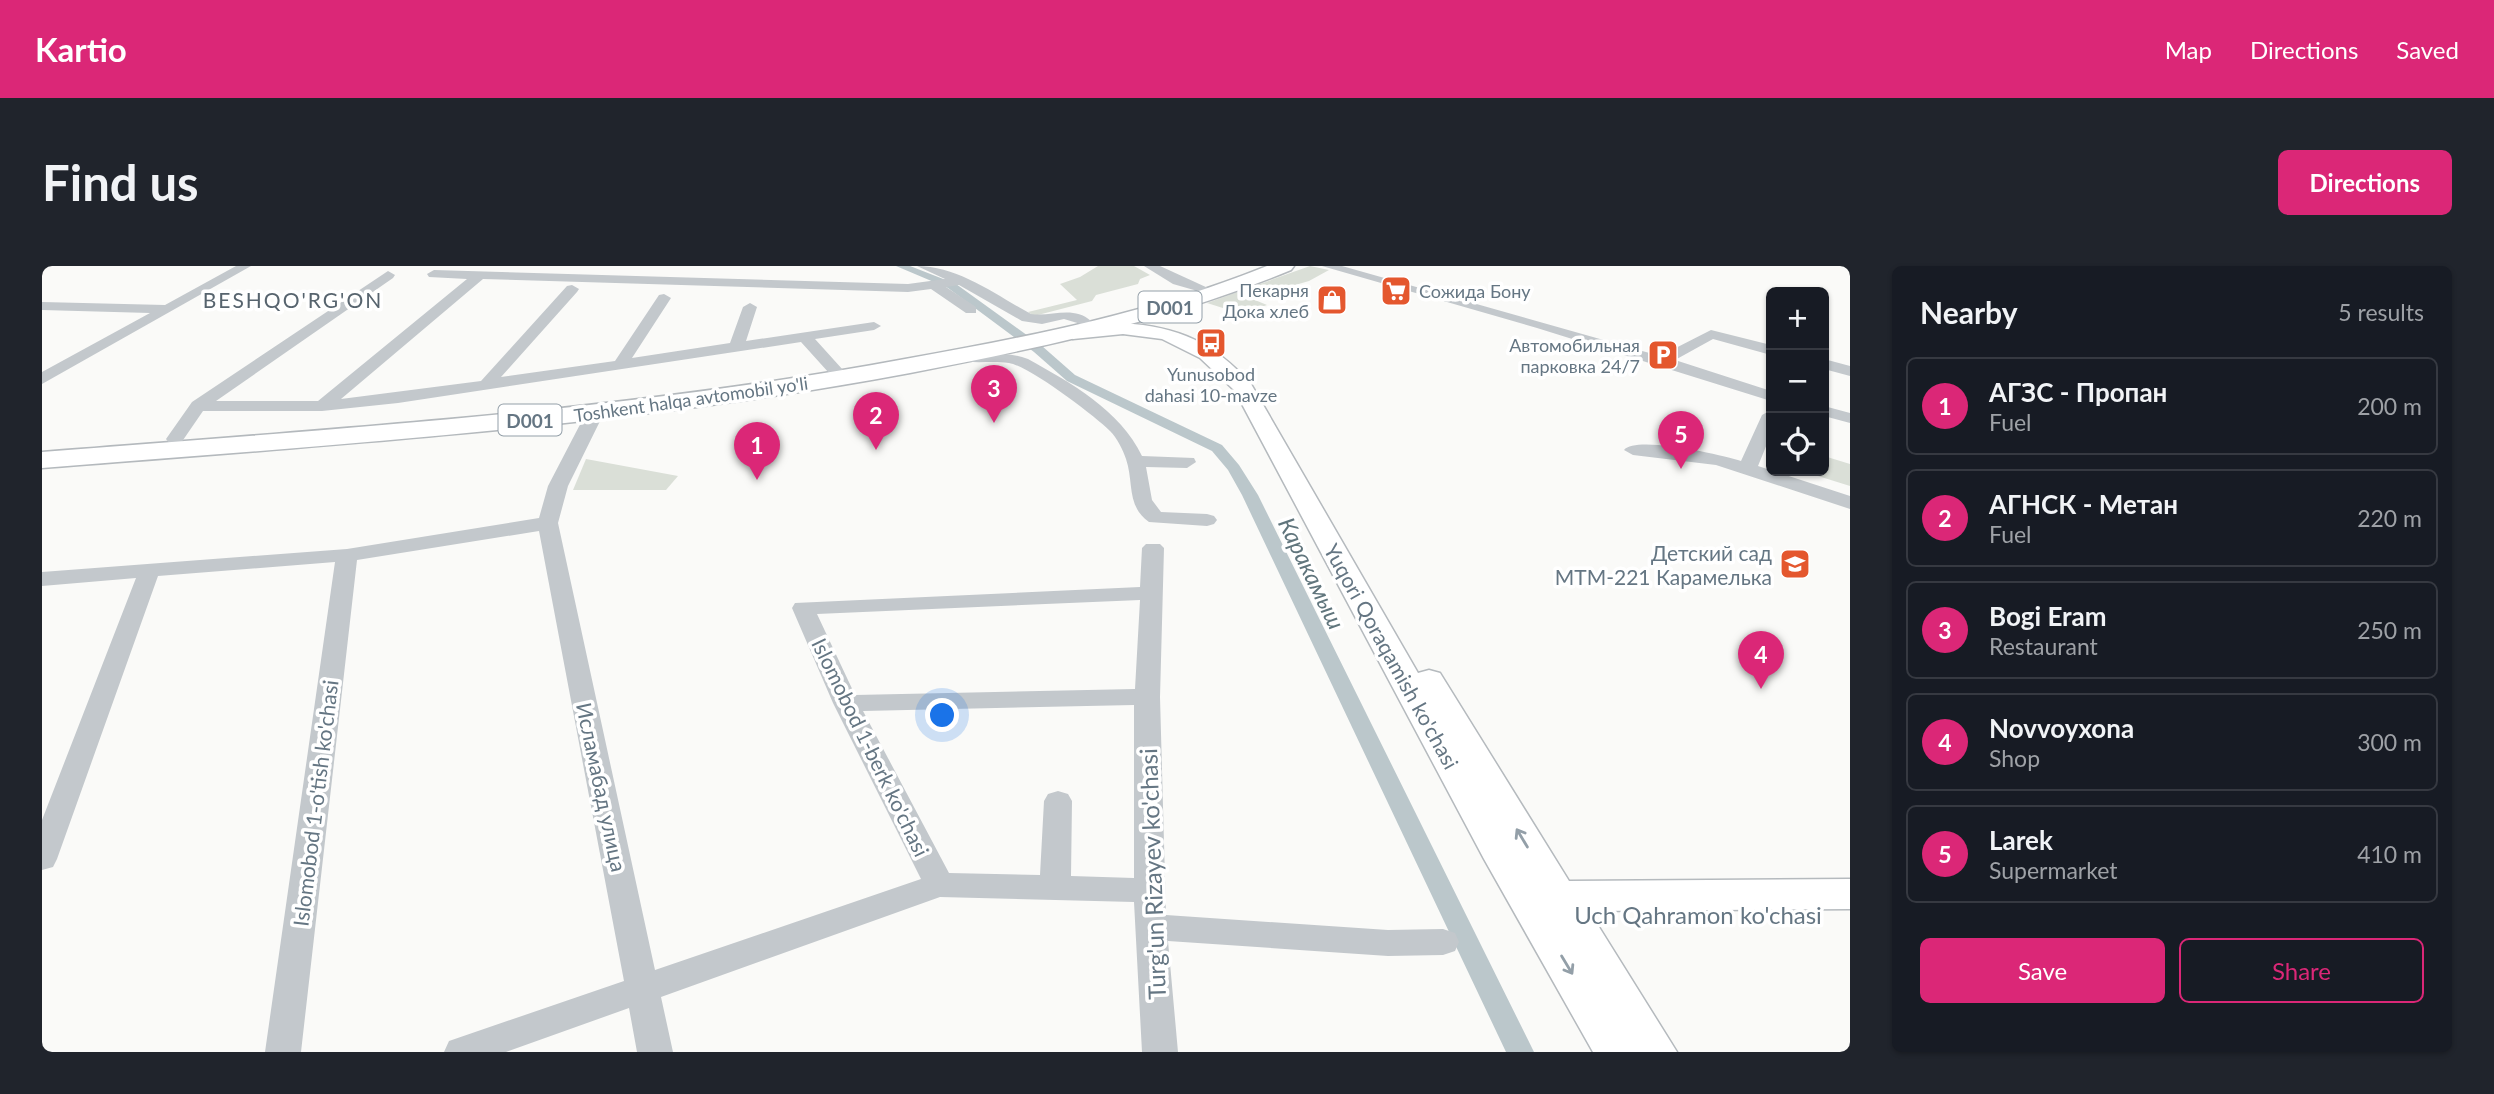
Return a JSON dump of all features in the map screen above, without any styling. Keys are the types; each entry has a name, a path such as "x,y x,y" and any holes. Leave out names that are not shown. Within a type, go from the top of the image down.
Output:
{"highway":[{"name":"Toshkent halqa avtomobil yo'li","path":"51,454 174,439 355,430 621,400 835,370 1008,342 1062,330 1252,272 1284,266"},
{"name":"Toshkent halqa avtomobil yo'li","path":"1062,330 1176,320 1252,272"},
{"name":"Toshkent halqa avtomobil yo'li","path":"51,454 595,413 776,389 961,356 1008,342"}],"main road":[{"name":"Yuqori Qoraqamish ko'chasi","path":"1062,330 1118,328 1176,320 1226,354 1254,379 1553,906 1654,1052"},
{"name":"Uch Qahramon ko'chasi","path":"1553,906 1850,894"},
{"name":"Yuqori Qoraqamish ko'chasi","path":"1553,906 1618,1052"},
{"name":"Uch Qahramon ko'chasi","path":"1553,906 1850,913"}],"street":[{"path":"42,379 245,266"},
{"path":"923,266 961,281 1027,318 1042,320 1065,315 1062,330"},
{"path":"1150,266 1178,281 1201,288"},
{"path":"1328,266 1584,337 1766,394"},
{"path":"434,274 908,288 961,281"},
{"path":"174,439 198,406 388,275"},
{"path":"322,406 479,276"},
{"path":"934,285 971,310"},
{"path":"485,386 572,289"},
{"path":"620,364 664,298"},
{"path":"42,306 167,309"},
{"path":"736,347 750,307"},
{"path":"198,406 322,406 414,397 874,326"},
{"path":"1662,361 1711,334 1766,349"},
{"path":"805,337 835,370"},
{"path":"961,356 978,360 1005,358 1020,361 1075,396 1118,429 1136,461 1141,498 1149,514 1156,518 1207,520"},
{"path":"403,418 414,397"},
{"path":"1829,412 1850,418"},
{"name":"Исламабад улица","path":"595,413 558,486 548,523 655,1052"},
{"path":"1747,469 1766,426"},
{"path":"1633,450 1694,455 1747,469 1850,503"},
{"path":"1136,461 1187,462"},
{"path":"42,579 347,555 548,523"},
{"name":"Turg'un Rizayev ko'chasi","path":"1153,548 1147,697 1150,927 1160,1052"},
{"name":"Islomobod 1-o'tish ko'chasi","path":"283,1052 347,555"},
{"path":"42,859 150,569"},
{"name":"Islomobod 1-berk ko'chasi","path":"939,885 846,702 803,608 1153,593"},
{"path":"846,702 1147,697"},
{"path":"1055,887 1058,802"},
{"path":"462,1052 939,885 1150,891"},
{"path":"1150,927 1388,943 1443,942"}],"shaded area":[{"path":"1098,266 1134,266 1150,275 1140,279 1138,284 1096,295 1092,301 1034,316 1028,312 1077,300 1060,284 1080,277"},
{"path":"1310,266 1329,270 1309,281 1250,298 1267,305 1242,314 1207,303"},
{"path":"1829,458 1850,464 1850,486 1818,476 1829,476"},
{"path":"586,459 678,476 666,490 573,490"}],"waterway":[{"name":"Каракамыш","path":"901,266 952,286 1038,349 1071,378 1217,448 1234,468 1250,495 1520,1052"}],"place":[{"name":"Сожида Бону","path":"1396,291"},
{"name":"Пекарня Дока хлеб","path":"1332,300"},
{"name":"Yunusobod dahasi 10-mavze","path":"1211,343"},
{"name":"Автомобильная парковка 24/7","path":"1663,355"},
{"name":"Bogi Eram","path":"994,423"},
{"name":"АГНСК - Метан","path":"876,450"},
{"name":"Larek","path":"1681,469"},
{"name":"АГЗС - Пропан","path":"757,480"},
{"name":"Детский сад МТМ-221 Карамелька","path":"1795,564"},
{"name":"Novvoyxona","path":"1761,689"}],"district":[{"name":"BESHQO'RG'ON","path":"293,299"}]}
